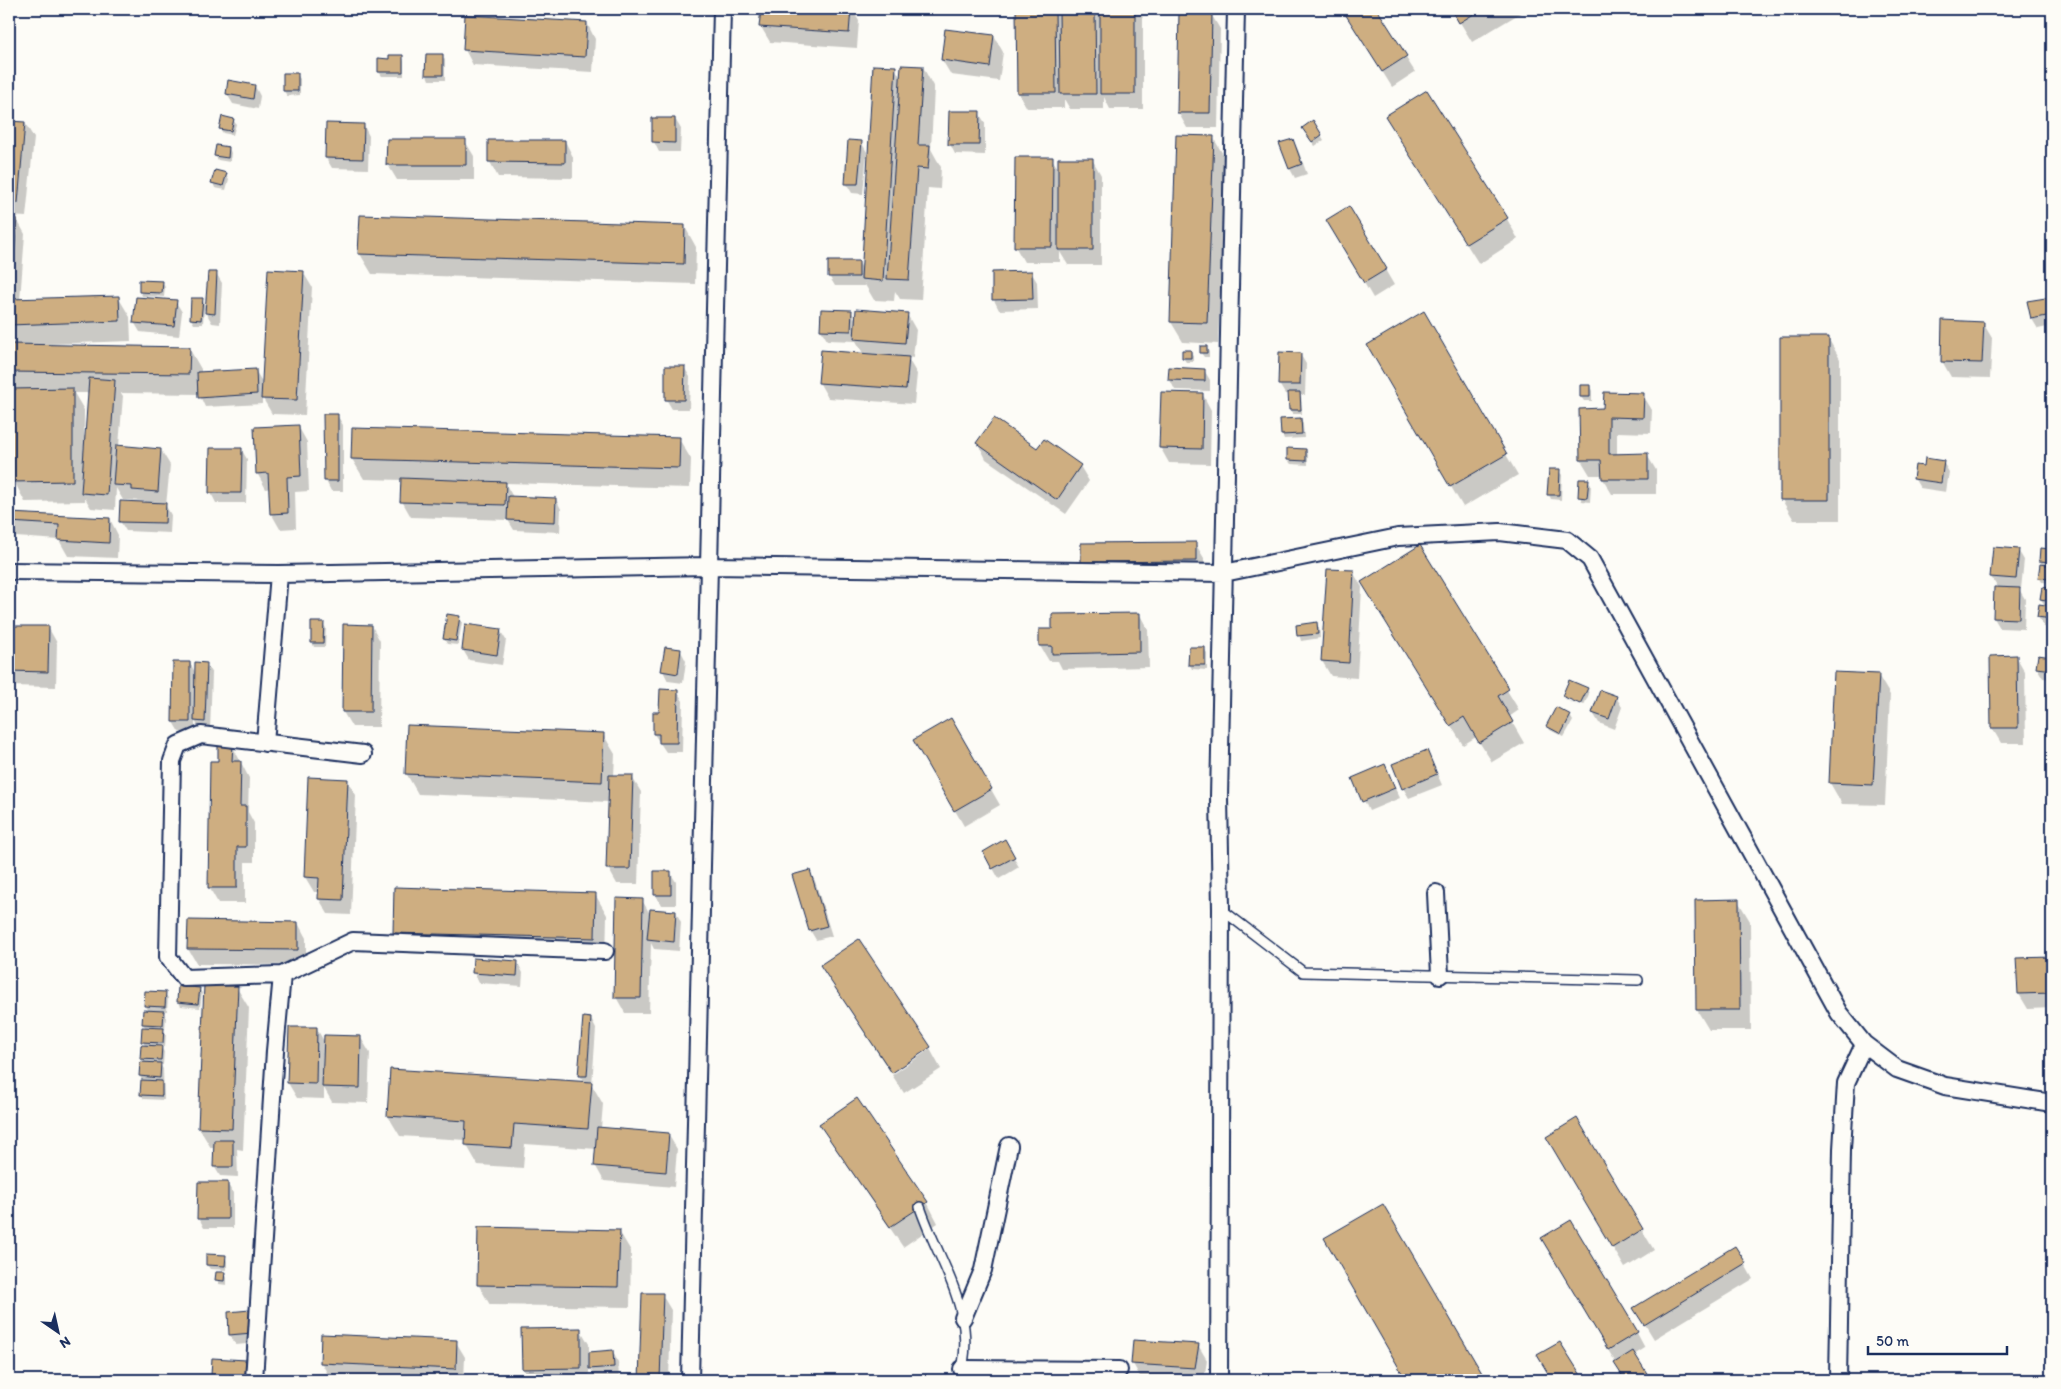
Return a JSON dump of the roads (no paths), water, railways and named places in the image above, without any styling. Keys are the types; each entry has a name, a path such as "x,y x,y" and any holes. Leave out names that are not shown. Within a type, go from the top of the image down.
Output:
{"street":[{"path":"690,1380 722,9"},
{"path":"1220,1380 1221,909 1219,797 1236,9"},
{"path":"9,571 279,574 708,566 1224,573 1398,537 1500,532 1567,540 1590,559 1840,1013 1864,1044 1897,1069 1945,1086 2052,1103"},
{"path":"265,743 279,574"},
{"path":"363,754 201,735 178,745 172,761 168,957 184,978 282,975 353,941 605,951"},
{"path":"1436,893 1440,975"},
{"path":"254,1380 275,1051 282,975"},
{"path":"1838,1380 1842,1149 1846,1084 1864,1044"},
{"path":"963,1318 982,1270 1009,1146"},
{"path":"961,1375 1119,1370"}],"lane":[{"path":"1221,909 1302,972 1638,980"},
{"path":"920,1207 960,1305 966,1332 961,1375"}]}
